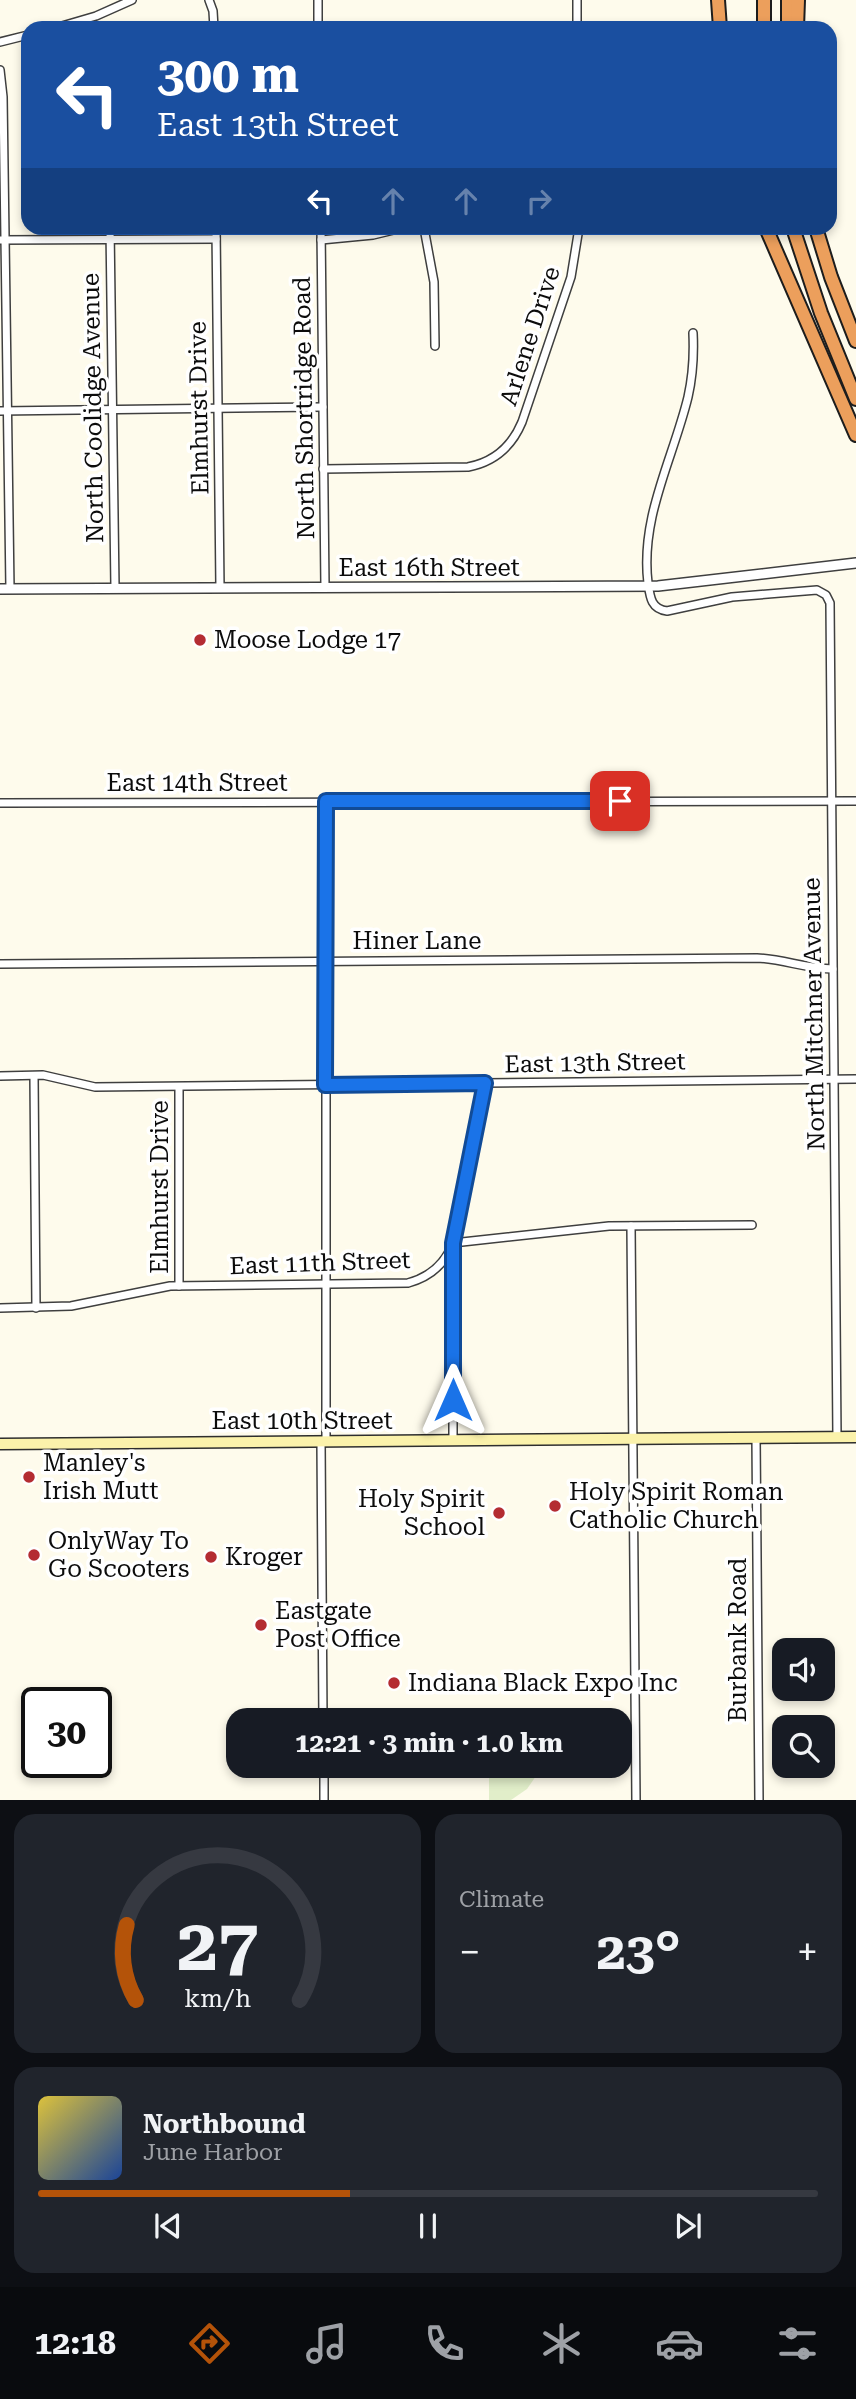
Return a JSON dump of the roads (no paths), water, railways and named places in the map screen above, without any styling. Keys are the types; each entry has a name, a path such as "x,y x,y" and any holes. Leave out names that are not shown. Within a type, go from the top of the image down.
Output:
{"highway":[{"path":"718,0 720,21"},
{"path":"764,0 764,21"},
{"path":"788,0 788,21"},
{"path":"797,21 798,0"},
{"path":"769,235 856,435"},
{"path":"795,235 813,292 856,399"},
{"path":"818,235 856,341"}],"main road":[{"name":"East 10th Street","path":"0,1444 856,1437"}],"street":[{"path":"80,21 132,0"},
{"path":"209,0 214,21"},
{"path":"318,0 318,21"},
{"path":"577,0 577,21"},
{"path":"0,43 21,37"},
{"path":"0,70 3,97 5,589"},
{"name":"North Coolidge Avenue","path":"111,235 115,588"},
{"name":"Elmhurst Drive","path":"216,235 220,588"},
{"name":"North Shortridge Road","path":"321,235 325,587"},
{"path":"321,240 373,235"},
{"path":"425,235 434,282 435,346"},
{"name":"Arlene Drive","path":"324,469 464,467 489,460 503,450 515,437 522,422 571,277 578,235"},
{"path":"3,240 216,240"},
{"path":"649,586 649,525 689,393 693,333"},
{"path":"4,411 323,407"},
{"name":"East 16th Street","path":"5,589 649,586 856,563"},
{"name":"North Mitchner Avenue","path":"649,586 654,605 667,611 732,597 814,590 824,593 830,606 838,1437"},
{"path":"323,1708 326,801"},
{"name":"East 14th Street","path":"0,803 856,801"},
{"name":"Hiner Lane","path":"0,964 769,958 812,968 833,969"},
{"name":"East 13th Street","path":"0,1076 43,1075 95,1087 856,1079"},
{"path":"34,1076 36,1308"},
{"path":"453,1440 453,1243 485,1083"},
{"name":"Elmhurst Drive","path":"179,1087 179,1286"},
{"path":"453,1243 594,1228 752,1225"},
{"path":"631,1226 636,1800"},
{"name":"East 11th Street","path":"0,1308 71,1306 138,1291 179,1286 415,1282 436,1269 453,1243"},
{"name":"Burbank Road","path":"756,1437 759,1800"},
{"path":"324,1778 324,1800"}],"place":[{"name":"Moose Lodge 17","path":"200,640"},
{"name":"Manley's Irish Mutt","path":"29,1477"},
{"name":"Holy Spirit Roman Catholic Church","path":"555,1506"},
{"name":"Holy Spirit School","path":"499,1513"},
{"name":"OnlyWay To Go Scooters","path":"34,1555"},
{"name":"Kroger","path":"211,1557"},
{"name":"Eastgate Post Office","path":"261,1625"},
{"name":"Indiana Black Expo Inc","path":"394,1683"}]}
